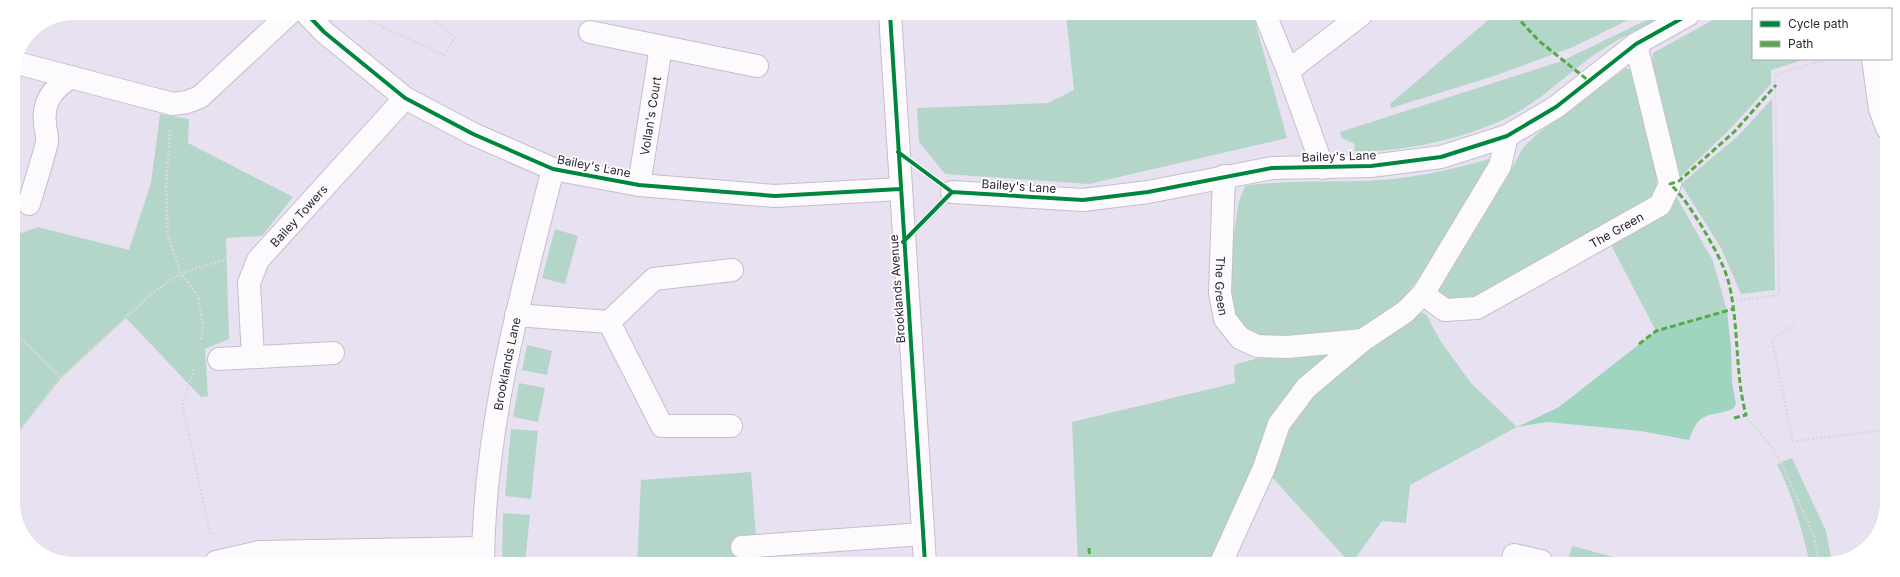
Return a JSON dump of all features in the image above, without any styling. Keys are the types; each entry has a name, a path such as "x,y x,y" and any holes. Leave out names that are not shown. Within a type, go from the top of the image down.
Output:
{"street":[{"path":"21,64 174,104 187,102 200,97 282,20"},
{"name":"Bailey's Lane","path":"313,20 324,32 405,98 472,134 554,169 639,185 775,196 900,189"},
{"name":"Brooklands Avenue","path":"890,20 925,557"},
{"path":"1267,20 1288,71 1323,168"},
{"path":"1288,71 1354,20"},
{"name":"Bailey's Lane","path":"952,192 1083,200 1148,192 1224,176 1272,168 1371,166 1441,157 1507,136 1556,107 1636,44 1679,20"},
{"path":"590,32 757,66"},
{"name":"The Green","path":"1423,294 1444,310 1477,308 1660,205 1670,184 1636,44"},
{"name":"Vollan's Court","path":"639,185 661,47"},
{"path":"1873,60 1880,108"},
{"path":"29,204 47,140 44,122 45,108 50,94 60,84 72,77"},
{"name":"Bailey Towers","path":"253,357 249,283 258,260 405,98"},
{"name":"The Green","path":"1224,557 1264,468 1279,424 1306,388 1363,340 1405,312 1423,294 1500,166 1507,136"},
{"name":"Brooklands Lane","path":"483,555 494,427 516,315 554,169"},
{"name":"The Green","path":"1224,176 1220,293 1225,319 1240,338 1257,346 1287,347 1363,340"},
{"path":"516,315 609,322 654,279 732,270"},
{"path":"609,322 662,426 731,426"},
{"path":"219,359 333,353"},
{"path":"742,547 923,534"},
{"path":"238,557 259,552 483,555"},
{"path":"1514,557 1514,555 1523,557"}],"path":[{"path":"368,20 444,55 455,38 435,20"},
{"path":"1732,302 1780,295 1775,75 1824,60"},
{"path":"174,104 166,188 168,236 181,273 198,296 203,327 200,347"},
{"path":"20,430 61,378 152,293 181,273 228,258 258,260"},
{"path":"1793,324 1772,340 1793,441 1880,431"},
{"path":"20,337 61,378"},
{"path":"195,367 182,405 216,557"},
{"path":"1746,415 1747,419 1773,448 1783,467 1814,536 1818,557"}],"green space":[{"path":"1067,20 1255,20 1287,138 1089,184 945,174 919,142 917,108 1048,103 1074,90"},
{"path":"1488,20 1628,20 1573,47 1494,76 1391,108 1390,104"},
{"path":"1647,20 1656,20 1591,57 1541,97 1523,109 1486,127 1464,135 1418,146 1373,151 1354,151 1355,144 1342,138 1340,132 1562,61"},
{"path":"1713,20 1752,20 1752,60 1803,60 1771,70 1771,84 1731,128 1678,179 1651,77 1653,53"},
{"path":"1626,68 1633,70 1658,168 1655,189 1645,207 1478,299 1457,305 1438,294 1437,288 1523,148 1537,134"},
{"path":"1772,99 1775,290 1741,294 1721,248 1681,184 1738,136"},
{"path":"160,114 189,119 188,143 293,197 262,236 226,238 229,339 205,349 208,396 201,397 126,318 61,378 20,430 20,233 38,227 129,250 151,183"},
{"path":"1489,159 1492,171 1427,267 1406,295 1367,330 1277,342 1261,338 1247,329 1236,317 1226,286 1239,201 1245,186 1289,182 1394,179 1442,171"},
{"path":"1673,191 1713,261 1727,311 1656,331 1610,243"},
{"path":"555,229 578,236 565,284 542,278"},
{"path":"1414,310 1426,314 1441,342 1471,383 1517,427 1410,485 1406,523 1382,521 1356,557 1345,557 1270,475 1275,456 1292,423 1315,393"},
{"path":"1727,311 1731,347 1732,383 1736,404 1733,409 1701,419 1693,430 1689,440 1641,431 1547,422 1517,427 1559,407 1656,331"},
{"path":"527,345 552,351 547,375 522,370"},
{"path":"1350,346 1260,459 1218,557 1078,557 1072,422 1235,383 1234,365 1263,357 1291,352"},
{"path":"519,383 545,388 538,422 513,417"},
{"path":"511,429 538,431 531,499 505,496"},
{"path":"1792,458 1826,531 1831,557 1808,557 1792,500 1777,464"},
{"path":"751,472 758,557 637,557 641,480"},
{"path":"503,513 530,515 526,557 502,557"},
{"path":"1572,546 1614,557 1569,557"}],"marked path":[{"path":"1520,20 1539,41 1589,81"},
{"path":"1734,418 1746,415 1740,384 1735,320 1728,280 1718,256 1701,225 1691,209 1670,184 1679,181 1734,132 1776,85"},
{"path":"1639,344 1656,331 1733,309"},
{"path":"1089,548 1090,557"}],"cycle path":[{"path":"313,20 324,32 405,98 473,134 553,169 639,185 775,196 900,189"},
{"path":"890,20 925,557"},
{"path":"952,192 1083,200 1148,192 1272,168 1371,166 1441,157 1507,136 1556,107 1636,44 1679,20"},
{"path":"898,152 952,192"},
{"path":"903,242 952,192"}]}
